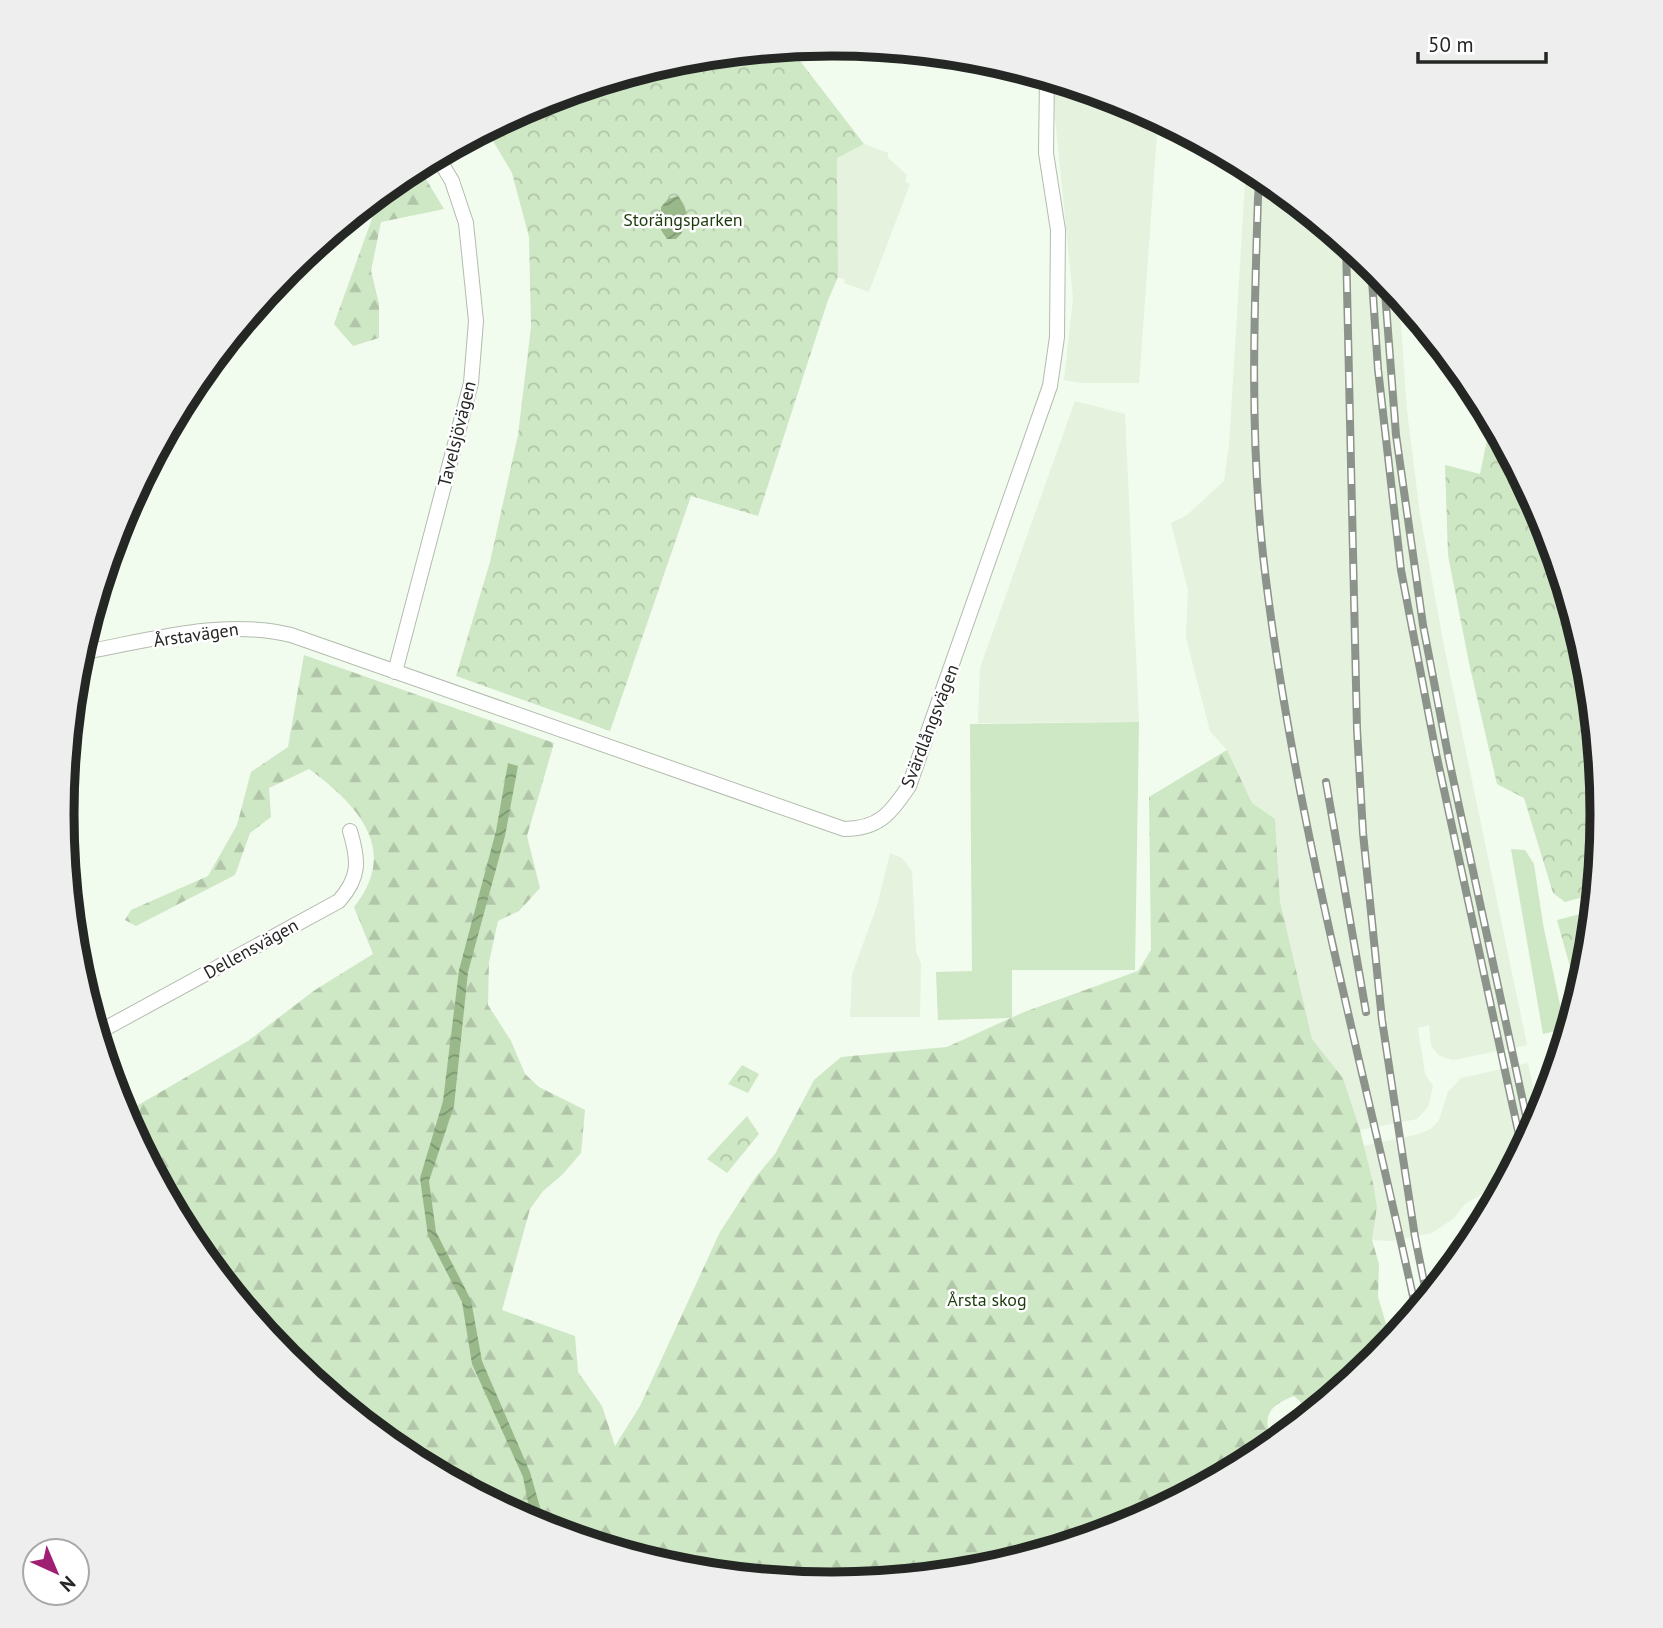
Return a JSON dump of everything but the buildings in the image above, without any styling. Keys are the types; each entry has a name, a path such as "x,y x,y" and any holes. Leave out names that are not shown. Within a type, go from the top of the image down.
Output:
{"street":[{"name":"Svärdlångsvägen","path":"311,643 844,829 861,829 883,820 909,786 1050,386 1057,337 1058,230 1046,153 1047,88"},
{"name":"Tavelsjövägen","path":"395,672 471,383 476,321 466,223 452,181 442,165"},
{"name":"Årstavägen","path":"91,651 243,628 267,630 311,643"},
{"name":"Dellensvägen","path":"105,1029 339,901 348,890 357,865 350,831"}],"shaded area":[{"path":"1055,90 1157,130 1139,383 1081,383 1064,380 1073,298 1054,108"},
{"path":"864,144 888,153 888,158 907,175 905,182 910,184 869,292 844,283 845,280 838,277 837,158"},
{"path":"1245,179 1331,244 1400,313 1407,411 1420,515 1445,651 1527,1045 1453,1060 1440,1056 1435,1051 1431,1045 1429,1025 1418,1028 1425,1074 1433,1086 1428,1107 1417,1119 1360,1130 1343,1078 1312,1039 1280,901 1275,819 1252,803 1227,750 1210,731 1186,638 1188,590 1171,523 1187,515 1224,481 1229,446"},
{"path":"1075,401 1125,414 1139,722 978,723 980,668"},
{"path":"890,853 902,858 912,871 916,952 921,963 920,1017 850,1017 852,974 877,906"},
{"path":"1528,1063 1535,1096 1490,1189 1465,1204 1454,1218 1432,1233 1391,1241 1372,1240 1377,1207 1363,1146 1431,1129 1439,1120 1448,1092 1461,1078"}],"green space":[{"name":"Storängsparken","path":"797,57 864,144 837,158 838,277 828,300 758,516 691,496 610,731 456,676 490,562 518,435 531,327 529,237 512,173 491,137 496,134 588,96 635,82 733,62"},
{"path":"424,176 444,209 381,222 371,271 379,304 379,338 353,346 334,324 375,209"},
{"path":"1488,435 1532,524 1564,618 1575,666 1588,764 1588,864 1585,897 1565,902 1553,893 1524,798 1497,784 1469,663 1448,555 1445,465 1480,474"},
{"name":"Årsta skog","path":"304,655 554,743 527,836 540,888 519,911 498,921 489,962 488,1005 511,1041 525,1074 539,1087 585,1110 581,1153 562,1175 543,1191 530,1209 502,1310 575,1336 578,1372 602,1406 615,1446 640,1406 720,1232 755,1178 775,1154 814,1080 841,1057 947,1047 1024,1012 1138,971 1151,950 1149,797 1227,750 1252,803 1275,819 1280,901 1312,1039 1343,1078 1373,1183 1377,1207 1372,1240 1379,1264 1378,1297 1387,1328 1331,1384 1304,1406 1294,1396 1278,1404 1268,1419 1269,1433 1210,1470 1167,1494 1075,1532 979,1557 930,1566 832,1572 733,1566 635,1546 588,1532 496,1494 410,1444 370,1415 332,1384 262,1314 201,1235 175,1193 133,1108 248,1041 315,990 373,954 354,907 367,886 373,866 373,848 367,830 357,813 343,798 309,769 269,788 271,817 250,833 235,875 136,926 125,920 131,910 208,876 237,825 251,772 288,747"},
{"path":"1139,722 1135,970 1012,970 1012,1018 938,1020 936,972 972,971 970,724"},
{"path":"1511,849 1525,850 1534,864 1543,924 1562,1016 1556,1031 1543,1034"},
{"path":"1583,913 1572,974 1557,920"},
{"path":"742,1065 759,1074 748,1093 728,1084"},
{"path":"747,1116 759,1134 727,1173 707,1159"}],"water":[{"path":"678,196 685,207 686,224 676,239 667,239 661,230 661,207 668,199"},
{"path":"508,763 518,766 505,836 468,972 454,1106 429,1181 436,1232 471,1300 482,1361 530,1472 542,1514 529,1509 523,1477 472,1364 462,1302 428,1236 420,1178 443,1101 459,970 496,831"}],"railway":[{"path":"1259,188 1254,376 1256,466 1263,555 1276,650 1310,840 1413,1299"},
{"path":"1346,258 1357,729 1363,833 1382,1020 1425,1285"},
{"path":"1372,284 1378,369 1401,570 1436,753 1519,1133"},
{"path":"1385,298 1396,435 1423,625 1449,760 1526,1116"},
{"path":"1326,782 1366,1012"}]}
